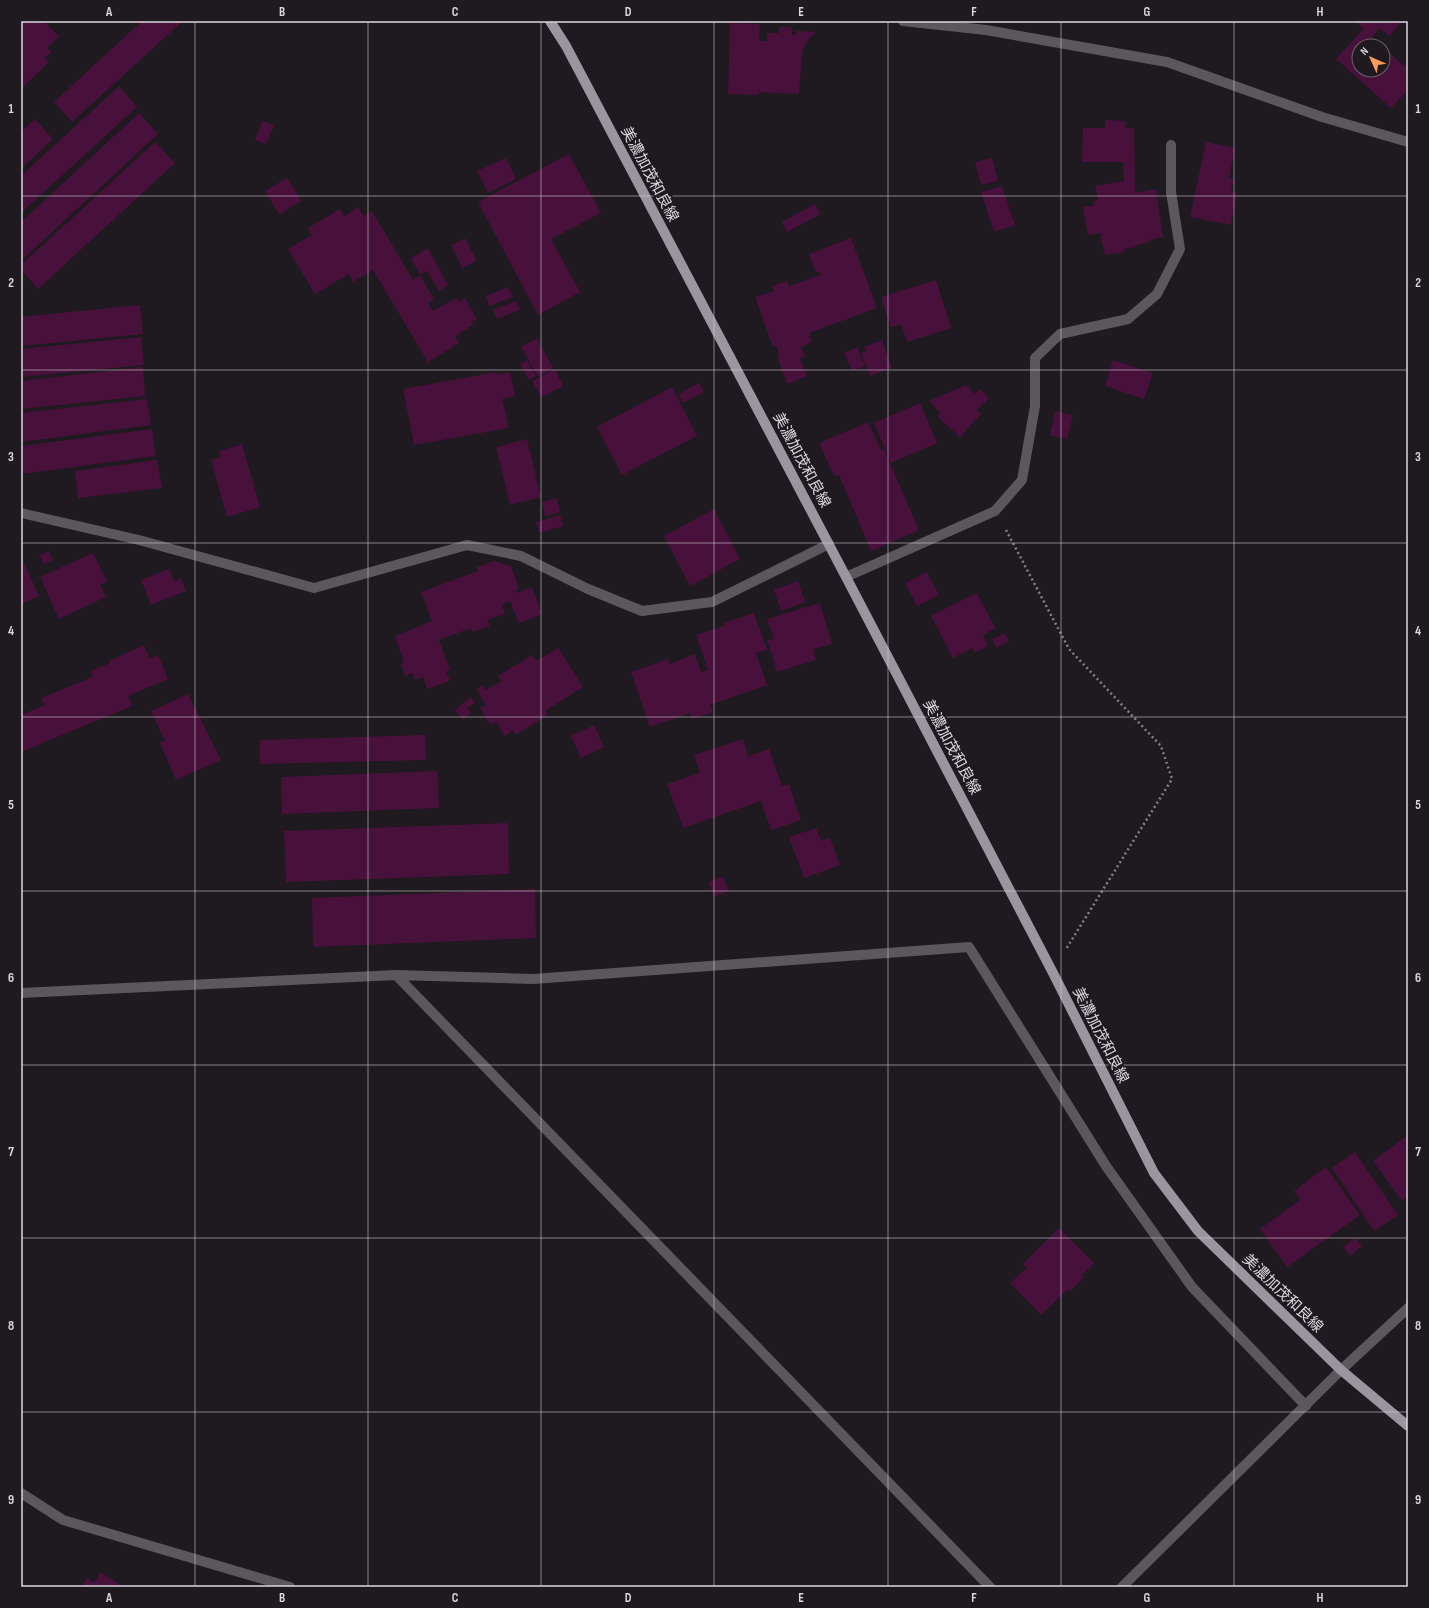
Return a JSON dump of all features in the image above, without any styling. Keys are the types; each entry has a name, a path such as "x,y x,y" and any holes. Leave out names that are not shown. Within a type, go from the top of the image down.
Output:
{"main road":[{"name":"美濃加茂和良線","path":"550,21 566,46 829,544 1052,971 1154,1172 1198,1231 1341,1370 1408,1426"}],"street":[{"path":"903,21 993,31 1166,62 1322,117 1408,142"},
{"path":"846,577 995,510 1022,480 1035,406 1035,358 1060,334 1128,318 1157,294 1180,249 1171,192 1171,145"},
{"path":"21,514 139,540 314,588 467,545 521,556 588,589 642,611 712,602 829,544"},
{"path":"21,993 396,974 533,979 969,947 1106,1166 1192,1287 1306,1406"},
{"path":"396,974 990,1587"},
{"path":"1122,1587 1341,1370 1408,1308"},
{"path":"21,1494 63,1520 290,1587"}],"path":[{"path":"995,510 1069,649 1161,746 1172,780 1052,971"}],"building":[{"path":"21,21 44,21 59,37 47,48 51,52 45,58 49,62 21,89"},
{"path":"142,21 183,21 72,122 54,102"},
{"path":"1359,21 1402,21 1389,36 1380,28 1372,37 1373,38 1355,38 1363,29 1357,23"},
{"path":"730,23 760,24 759,41 767,41 767,33 779,33 779,27 792,27 792,35 796,35 796,31 817,32 810,37 802,51 799,94 758,92 759,95 728,94"},
{"path":"1351,42 1351,72 1336,59"},
{"path":"1391,54 1404,66 1408,61 1408,90 1391,108 1357,78 1391,78"},
{"path":"119,86 137,107 21,213 21,176"},
{"path":"139,113 158,134 21,261 21,222"},
{"path":"35,119 53,139 21,169 21,132"},
{"path":"1105,120 1125,121 1125,128 1134,128 1135,193 1156,189 1163,237 1149,240 1150,242 1136,245 1136,247 1124,249 1125,252 1105,255 1100,233 1088,235 1083,207 1095,205 1094,201 1098,200 1095,186 1124,181 1123,162 1082,162 1083,128 1105,128"},
{"path":"262,121 274,125 266,144 255,140"},
{"path":"155,142 175,163 38,289 21,270 21,265"},
{"path":"1206,142 1235,148 1229,178 1234,179 1231,192 1237,193 1231,225 1190,217"},
{"path":"569,154 601,213 551,239 580,292 538,315 478,202"},
{"path":"506,158 516,179 488,193 477,171"},
{"path":"992,158 998,181 981,185 975,162"},
{"path":"287,178 301,201 279,215 265,191"},
{"path":"1002,186 1015,225 994,232 981,192"},
{"path":"815,204 821,214 787,232 782,222"},
{"path":"358,207 364,216 372,211 413,280 420,275 434,299 428,303 433,311 456,298 458,302 465,298 477,319 471,322 473,325 455,336 459,343 428,362 373,270 353,282 349,274 315,294 288,249 312,235 308,228 340,209 344,216"},
{"path":"465,238 477,261 462,268 451,245"},
{"path":"851,238 877,308 809,333 812,342 801,347 805,356 800,358 807,376 787,384 777,356 779,355 776,345 773,347 755,297 774,291 772,286 787,281 789,286 820,275 819,271 816,273 809,254"},
{"path":"428,248 448,285 439,291 427,271 420,275 411,258"},
{"path":"936,280 951,328 907,342 901,324 891,327 881,297"},
{"path":"508,287 513,297 489,306 486,296"},
{"path":"516,301 520,310 497,319 493,310"},
{"path":"140,305 143,334 21,346 21,317"},
{"path":"141,337 144,365 21,377 21,349"},
{"path":"537,338 553,368 538,377 521,347"},
{"path":"882,340 892,368 870,376 861,353 866,351 864,347"},
{"path":"857,347 865,366 852,371 844,353"},
{"path":"527,360 536,376 529,380 520,364"},
{"path":"1113,360 1153,373 1144,399 1105,386"},
{"path":"143,367 145,396 21,409 21,381"},
{"path":"555,369 563,386 541,397 532,381"},
{"path":"496,372 497,375 510,372 515,396 502,399 509,428 414,445 403,389"},
{"path":"699,383 704,392 683,403 679,394"},
{"path":"966,385 975,394 980,389 989,398 977,410 981,414 960,437 937,416 940,413 929,401"},
{"path":"672,387 697,436 622,475 597,427"},
{"path":"147,399 151,425 21,442 21,413"},
{"path":"920,403 937,443 891,463 874,423"},
{"path":"1055,411 1073,415 1067,439 1050,435"},
{"path":"868,422 881,450 884,449 919,530 871,551 839,475 834,476 819,443"},
{"path":"152,429 156,456 21,474 21,446"},
{"path":"527,439 541,497 510,505 496,447"},
{"path":"242,444 260,507 227,517 211,460 221,457 219,451"},
{"path":"157,460 162,488 78,498 75,471"},
{"path":"557,498 560,512 545,516 542,502"},
{"path":"714,509 740,559 690,586 664,536"},
{"path":"560,515 563,526 539,533 536,522"},
{"path":"49,551 53,560 44,564 39,555"},
{"path":"93,553 107,581 100,585 106,597 59,619 40,577"},
{"path":"21,556 39,596 21,604"},
{"path":"494,561 511,566 519,589 516,590 517,593 532,587 542,614 519,623 510,601 502,604 505,614 487,620 490,626 472,632 471,628 439,640 450,670 446,671 450,681 427,689 423,677 415,680 412,673 405,676 401,664 404,663 395,636 432,621 421,592 478,571 477,567"},
{"path":"169,569 174,581 181,578 186,591 151,605 141,580"},
{"path":"927,572 939,595 917,606 905,583"},
{"path":"798,581 805,602 781,611 774,590"},
{"path":"977,593 995,628 983,635 988,646 975,653 972,648 953,658 931,616"},
{"path":"820,603 832,644 813,649 816,660 777,672 767,640 774,639 767,619"},
{"path":"754,613 767,650 756,653 767,685 710,705 713,712 692,719 690,713 650,727 631,672 668,659 670,664 695,654 701,672 708,670 696,635 724,626 724,623"},
{"path":"1005,633 1009,641 996,648 992,639"},
{"path":"144,645 150,659 158,655 168,679 128,696 132,706 21,752 21,715 45,705 41,698 93,677 91,671"},
{"path":"558,648 583,687 545,711 548,715 515,735 513,730 505,736 496,722 490,725 480,708 486,705 477,690 483,685 486,690 501,681 498,676 532,655 536,661"},
{"path":"188,694 221,760 176,780 160,743 165,741 151,711"},
{"path":"471,697 475,702 467,708 471,713 463,720 455,710"},
{"path":"594,725 604,747 581,758 571,736"},
{"path":"425,735 426,760 260,764 260,740"},
{"path":"743,739 748,756 769,749 782,786 789,784 801,820 771,830 761,801 683,828 667,784 700,773 694,755"},
{"path":"437,771 439,808 282,814 281,777"},
{"path":"508,823 509,874 286,882 284,831"},
{"path":"816,828 821,841 830,838 840,865 804,878 789,837"},
{"path":"723,877 729,891 714,897 709,882"},
{"path":"535,889 536,938 313,947 312,898"},
{"path":"1408,1135 1408,1196 1402,1201 1373,1161"},
{"path":"1355,1152 1398,1215 1374,1231 1332,1168"},
{"path":"1326,1167 1360,1215 1287,1267 1260,1229 1300,1200 1294,1191"},
{"path":"1059,1228 1094,1263 1082,1275 1084,1277 1070,1291 1068,1289 1041,1315 1010,1283 1027,1268 1023,1264"},
{"path":"1355,1238 1362,1246 1350,1256 1343,1247"},
{"path":"100,1572 124,1587 81,1587 87,1578 94,1583"}]}
